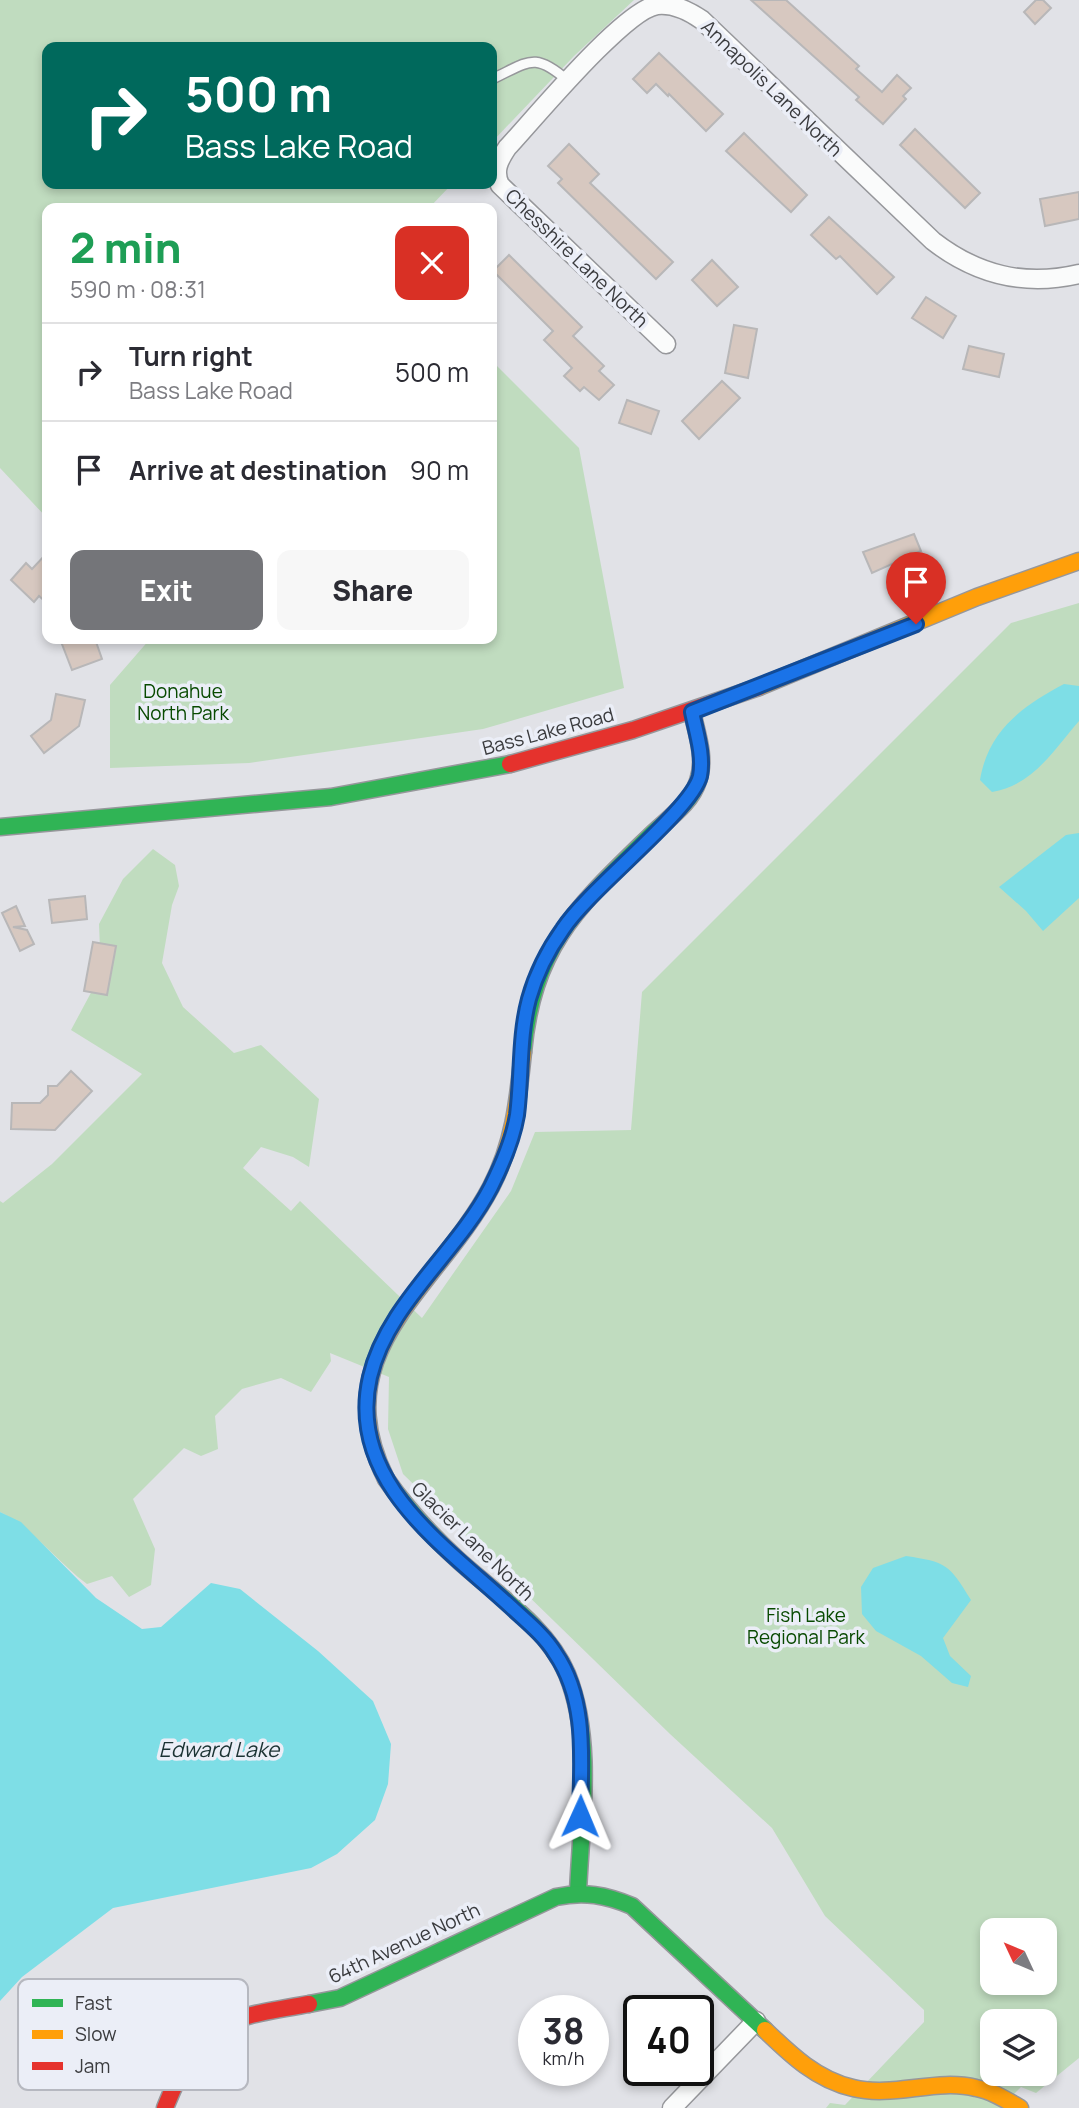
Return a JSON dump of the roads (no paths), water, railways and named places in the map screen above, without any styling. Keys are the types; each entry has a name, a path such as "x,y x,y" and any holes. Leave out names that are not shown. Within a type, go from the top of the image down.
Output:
{"street":[{"name":"Annapolis Lane North","path":"497,169 506,148 627,21 641,11 657,5 690,12 702,20 933,241 956,259 985,272 1013,279 1044,280 1079,274"},
{"name":"Chesshire Lane North","path":"497,169 500,184 666,344"},
{"name":"Bass Lake Road","path":"0,827 250,806 391,787 547,754 692,712 818,665 999,588 1079,561"},
{"name":"Glacier Lane North","path":"578,1892 581,1740 577,1704 567,1676 555,1653 535,1629 405,1508 387,1484 375,1459 368,1433 366,1401 369,1378 383,1343 470,1222 490,1189 505,1154 516,1118 529,999 544,960 565,926 590,896 695,789 701,763 692,712"},
{"path":"578,1892 608,1896 632,1906 797,2060 839,2084 863,2090 979,2086 998,2093 1020,2108"},
{"name":"64th Avenue North","path":"248,2014 340,1998 535,1906 578,1892"},
{"path":"672,2108 756,2021"},
{"name":"64th Avenue North","path":"165,2108 172,2090"}],"lane":[{"path":"497,77 530,61 548,63 569,82"}],"water":[{"path":"1064,684 1079,686 1079,721 1031,775 992,792 980,780 984,763 999,734 1034,701"},
{"path":"1079,833 1079,898 1043,931 1026,911 999,887 1066,835"},
{"name":"Edward Lake","path":"0,1512 21,1522 96,1598 142,1629 161,1627 211,1583 240,1589 318,1651 373,1701 391,1744 388,1784 375,1820 337,1854 311,1868 113,1908 18,1979 0,2001"},
{"path":"906,1556 930,1560 945,1567 971,1600 943,1638 950,1656 971,1676 968,1687 952,1683 921,1656 876,1631 862,1614 861,1587 873,1568"}],"park label":[{"name":"Donahue North Park","path":"183,702"},
{"name":"Fish Lake Regional Park","path":"806,1626"}]}
